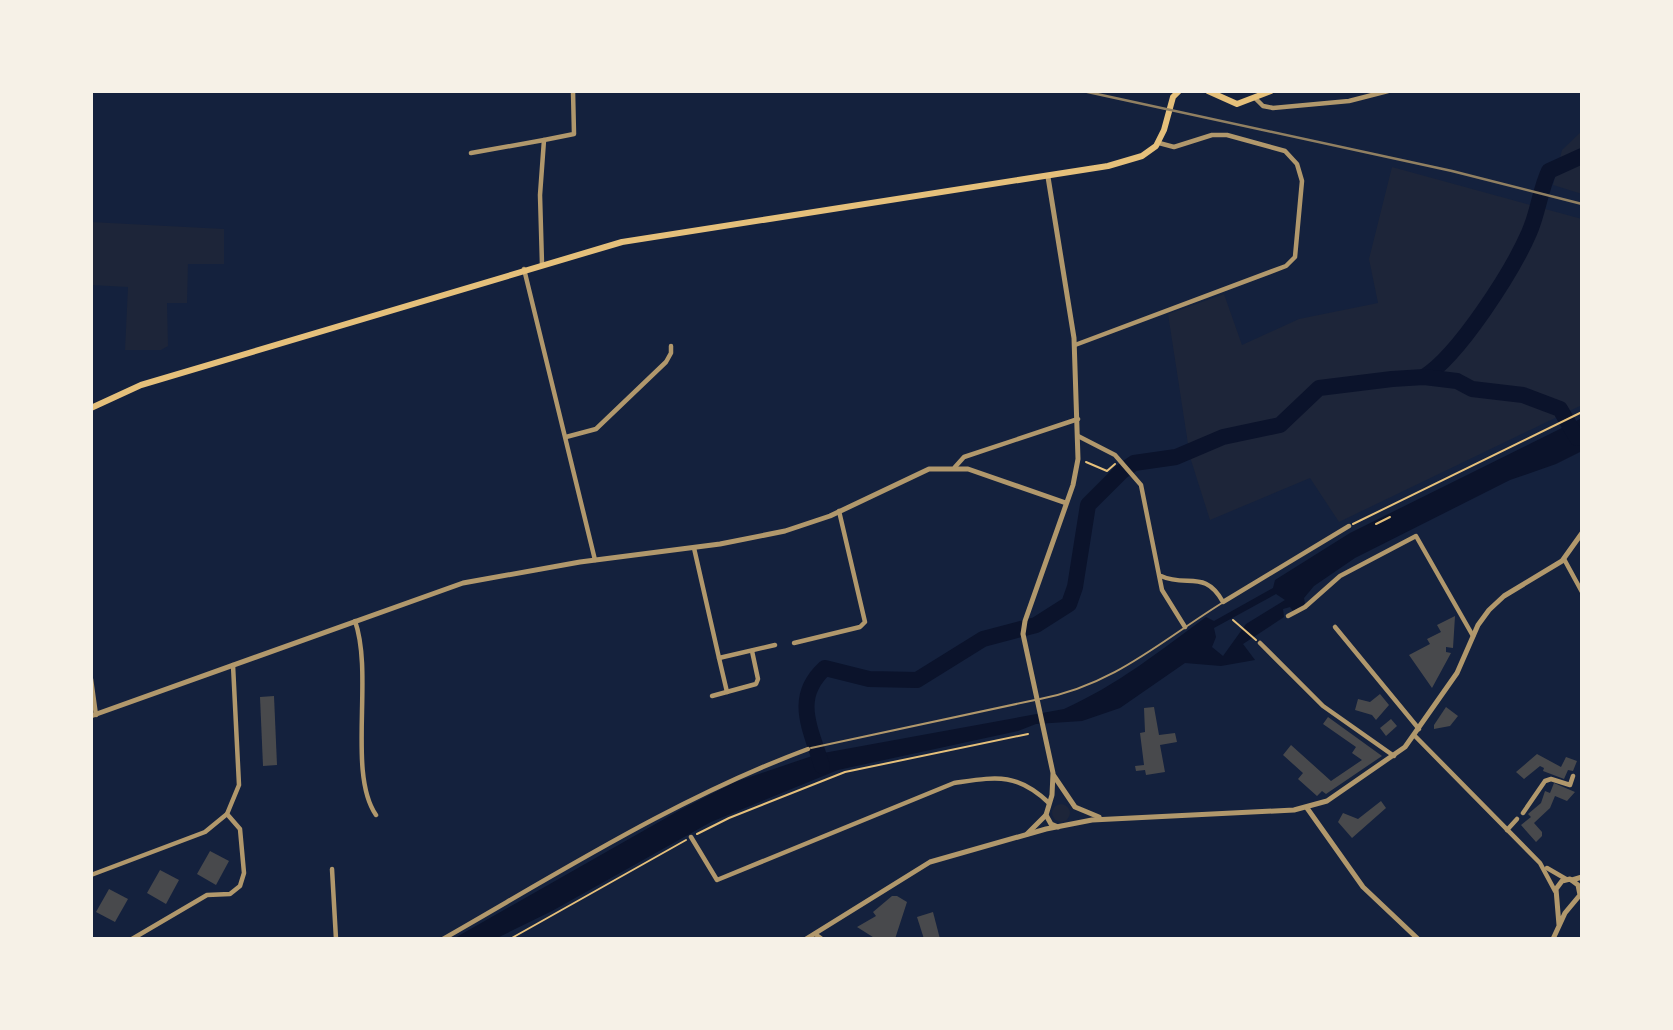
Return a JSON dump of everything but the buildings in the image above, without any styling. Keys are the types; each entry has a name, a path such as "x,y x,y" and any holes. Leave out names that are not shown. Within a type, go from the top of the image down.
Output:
{"main road":[{"path":"91,408 141,385 524,269 644,238 1091,170 1138,157 1159,143 1172,94 1179,91"},
{"path":"1210,91 1223,100 1237,104 1256,99 1271,91"}],"street":[{"path":"471,153 574,134 573,91"},
{"path":"1256,99 1263,106 1273,108 1349,101 1388,91"},
{"path":"1075,345 1286,265 1295,257 1302,181 1300,170 1289,155 1273,146 1227,135 1212,135 1174,147 1159,143"},
{"path":"542,264 540,195 544,140"},
{"path":"1048,177 1075,345 1078,459 1066,503 1025,621 1024,641 1053,773 1075,807 1109,818"},
{"path":"524,269 595,560"},
{"path":"566,437 598,427 666,362 671,346"},
{"path":"955,467 964,457 1068,419 1078,419"},
{"path":"1078,436 1099,445 1122,461 1143,489 1162,590 1185,627"},
{"path":"91,679 93,716 467,582 595,560 694,548 785,531 839,511 917,473 955,467 1066,503"},
{"path":"794,643 860,627 865,622 839,511"},
{"path":"1161,576 1205,582 1216,591 1223,602 1349,526"},
{"path":"806,939 930,862 1071,823 1109,818 1307,808 1327,802 1394,756 1415,736 1457,673 1483,616 1497,602 1564,559 1582,533"},
{"path":"1289,616 1305,607 1340,576 1416,536 1473,636"},
{"path":"694,548 727,692"},
{"path":"1564,559 1582,592"},
{"path":"355,621 362,649 364,793 376,815"},
{"path":"1335,627 1420,729"},
{"path":"1260,643 1326,709 1394,756"},
{"path":"719,658 775,645"},
{"path":"712,696 752,687 758,681 752,651"},
{"path":"91,875 205,832 227,814 239,785 233,665"},
{"path":"1415,736 1540,863 1578,885 1581,892 1553,939"},
{"path":"443,939 647,822 734,777 808,749"},
{"path":"1021,837 1046,815 1053,773"},
{"path":"1523,813 1545,781 1551,779 1570,785 1573,776"},
{"path":"691,837 718,880 954,783 992,778 1017,780 1049,803"},
{"path":"1049,803 1057,798 1067,798"},
{"path":"1071,823 1076,815 1075,807"},
{"path":"1307,808 1363,887 1418,939"},
{"path":"132,939 207,895 230,894 240,886 244,873 239,826 227,814"},
{"path":"1046,815 1049,822 1058,827"},
{"path":"1507,830 1517,819"},
{"path":"1540,863 1564,904 1573,904"},
{"path":"332,869 337,939"},
{"path":"1559,925 1556,894 1559,883 1582,877"},
{"path":"815,934 822,939"}],"lane":[{"path":"808,749 1074,692 1114,675 1223,602"}],"path":[{"path":"1349,526 1582,412"},
{"path":"1078,459 1107,471 1122,461"},
{"path":"1376,524 1390,517"},
{"path":"1233,620 1254,638"},
{"path":"510,939 729,818 845,772 1028,734"}],"shaded area":[{"path":"1582,131 1582,194 1553,185 1562,150"},
{"path":"1392,167 1582,219 1582,405 1339,522 1310,478 1210,520 1190,457 1168,314 1224,294 1242,345 1299,319 1378,303 1369,259"},
{"path":"91,222 224,229 224,264 188,264 187,303 167,303 168,346 161,350 125,350 128,287 91,285"},
{"path":"1582,418 1582,451 1556,464 1510,480 1355,558 1314,586 1304,598 1305,604 1293,611 1290,607 1283,609 1284,617 1243,644 1255,660 1221,666 1185,663 1120,708 1082,721 1036,724 1018,731 838,770 711,822 552,911 495,939 453,939 680,810 735,782 818,754 1064,709 1120,678 1206,617 1214,621 1273,588 1275,580 1350,533","holes":["1276,594 1285,600 1246,624 1223,656 1212,647 1216,637 1214,628"]},
{"path":"1061,804 1067,807 1070,813 1067,819 1061,822 1055,819 1052,813 1055,807"}],"waterway":[{"path":"1424,377 1453,351 1510,269 1532,225 1549,171 1582,156"},
{"path":"822,766 809,727 807,702 815,679 825,668 869,679 917,680 983,639 1036,625 1069,604 1075,587 1088,505 1121,472 1134,463 1176,457 1223,437 1280,425 1319,388 1424,377 1457,381 1472,389 1523,395 1560,409 1577,438"}],"railway":[{"path":"1083,91 1452,171 1582,204"}]}
